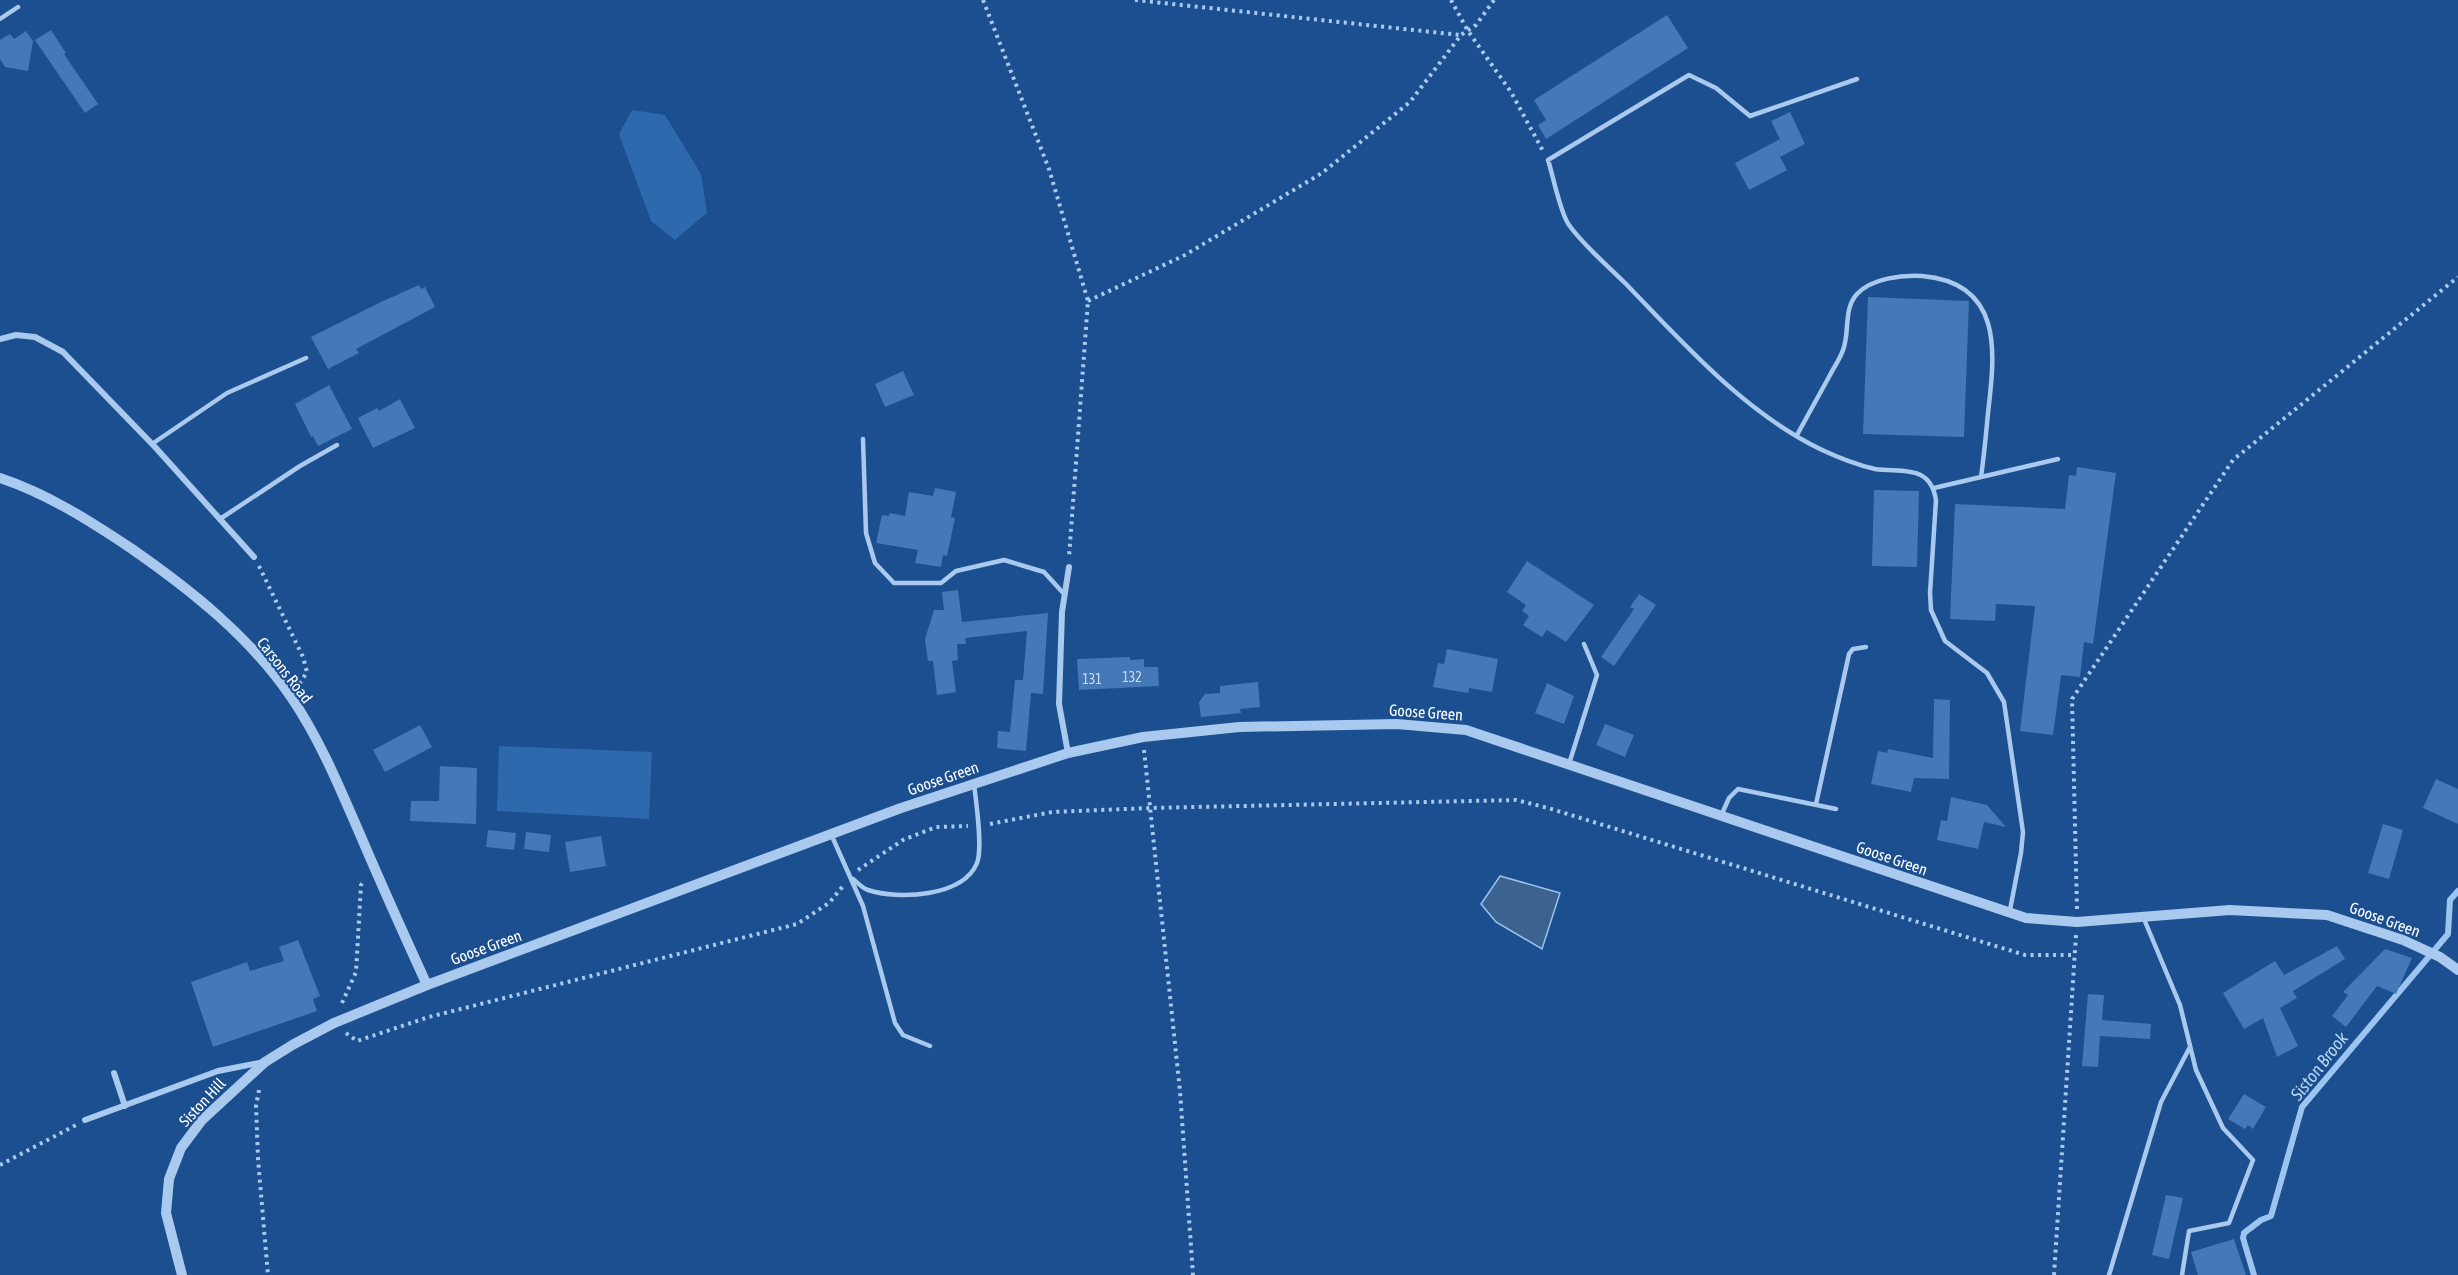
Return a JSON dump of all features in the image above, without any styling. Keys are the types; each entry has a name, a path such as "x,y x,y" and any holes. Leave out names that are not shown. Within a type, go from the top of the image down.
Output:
{"street":[{"path":"0,339 16,335 35,337 63,352 152,444 254,557"},
{"name":"Carsons Road","path":"0,478 24,486 82,515 213,609 257,655 291,697 328,759 427,985"},
{"path":"1068,753 1059,704 1062,612 1069,567"},
{"name":"Goose Green","path":"427,985 831,834 974,783 1068,753 1143,737 1239,727 1397,724 1467,729 2026,918 2078,922 2230,910 2327,915 2403,940 2440,957 2458,970"},
{"name":"Siston Hill","path":"182,1275 166,1213 168,1179 181,1148 202,1120 265,1062 294,1044 333,1023 427,985"},
{"name":"Siston Hill","path":"85,1120 218,1071 265,1062"},
{"path":"114,1073 124,1106"}],"lane":[{"path":"0,19 18,7"},
{"path":"1857,79 1750,116 1716,88 1689,75 1548,160 1568,224 1689,348 1738,392 1797,435 1819,448 1856,464 1875,469 1920,474 1934,488 1936,500 1930,592 1931,610 1945,641 1987,673 2004,702 2023,832 2009,913"},
{"path":"1797,435 1844,350 1851,304 1857,294 1865,288 1890,278 1912,275 1932,277 1964,289 1975,297 1985,311 1992,330 1994,355 1992,387 1982,477"},
{"path":"152,444 227,393 306,358"},
{"path":"863,439 866,533 875,562 894,583 941,583 956,570 1004,560 1044,572 1065,595"},
{"path":"220,519 300,466 337,445"},
{"path":"1934,488 2058,459"},
{"path":"1569,764 1597,675 1584,644"},
{"path":"1816,804 1849,654 1853,649 1866,647"},
{"path":"851,877 866,889 907,896 943,890 966,879 978,861 974,783"},
{"path":"1721,816 1729,798 1738,789 1836,809"},
{"path":"831,834 863,906 895,1023 903,1035 930,1046"},
{"path":"2142,916 2180,1005 2196,1070 2223,1128 2253,1160 2229,1223 2189,1231 2182,1275"},
{"path":"2109,1275 2161,1102 2190,1047"}],"path":[{"path":"983,0 1049,169 1088,301 1069,567"},
{"path":"1135,0 1461,35"},
{"path":"1451,0 1468,31 1511,92 1548,160"},
{"path":"1088,301 1185,255 1322,173 1410,102 1461,35 1476,25 1494,0"},
{"path":"2054,1275 2078,922 2072,699 2233,460 2458,277"},
{"path":"254,557 303,657 307,672 291,697"},
{"path":"1143,737 1180,1091 1193,1275"},
{"path":"375,868 361,885 356,972 333,1023 357,1041 429,1017 797,924 829,903 851,877 903,840 936,827 978,826 1052,812 1516,800 2025,955 2075,955"},
{"path":"265,1062 256,1106 268,1275"},
{"path":"0,1165 85,1120"}],"shaded area":[{"path":"632,110 665,115 701,174 707,213 675,240 651,221 619,134"},
{"path":"499,746 652,752 649,819 497,811"},
{"path":"1500,876 1560,893 1542,949 1496,922 1481,904"}],"building":[{"path":"1667,15 1688,48 1546,139 1538,125 1546,120 1534,100"},
{"path":"51,30 66,53 64,54 98,104 85,113 35,40"},
{"path":"26,31 33,41 28,71 5,67 0,59 0,40 10,34 14,39"},
{"path":"1790,112 1805,144 1780,157 1787,170 1749,190 1735,163 1780,139 1771,121"},
{"path":"419,285 421,289 425,287 435,307 356,349 359,353 328,369 311,337"},
{"path":"1868,297 1969,301 1964,437 1863,434"},
{"path":"903,371 914,395 885,407 875,384"},
{"path":"329,385 352,429 318,446 313,436 311,437 295,404"},
{"path":"400,399 415,428 373,448 358,418 377,408 379,411"},
{"path":"2077,467 2116,473 2093,644 2084,642 2080,677 2061,675 2053,735 2020,731 2035,606 1996,604 1995,621 1950,619 1955,504 2065,509 2069,475 2076,476"},
{"path":"935,488 956,492 951,517 955,518 947,556 943,555 941,567 915,563 918,550 876,543 882,515 889,516 890,513 905,516 909,492 933,496"},
{"path":"1874,490 1919,491 1917,567 1872,566"},
{"path":"1527,561 1594,605 1566,642 1547,630 1542,637 1523,625 1529,616 1522,611 1526,605 1507,592"},
{"path":"958,590 962,622 1048,613 1043,694 1031,693 1026,751 997,748 998,731 1010,732 1015,680 1023,680 1027,631 965,638 966,644 957,644 958,660 952,661 956,692 937,695 933,661 928,661 925,639 934,610 944,610 942,592"},
{"path":"1639,594 1656,605 1614,666 1601,657 1634,609 1630,607"},
{"path":"1447,649 1498,659 1492,692 1469,688 1468,693 1433,687 1438,663 1444,664"},
{"path":"1130,657 1130,660 1144,659 1144,667 1158,667 1159,686 1079,690 1077,659"},
{"path":"1258,682 1260,707 1240,709 1241,713 1201,717 1199,702 1205,694 1220,693 1220,686"},
{"path":"1547,683 1574,696 1564,724 1535,713"},
{"path":"1934,699 1950,700 1949,779 1914,778 1911,792 1871,784 1878,751 1887,753 1888,749 1933,758"},
{"path":"1605,724 1634,735 1625,757 1596,745"},
{"path":"420,725 432,747 385,772 373,750"},
{"path":"440,766 477,768 476,824 410,821 411,801 439,801"},
{"path":"2436,779 2458,789 2458,824 2423,808"},
{"path":"1951,797 1987,805 2006,827 1984,822 1978,849 1937,840 1941,820 1947,821"},
{"path":"2383,824 2403,830 2389,879 2368,873"},
{"path":"488,830 516,833 514,850 486,847"},
{"path":"526,832 551,835 549,852 524,849"},
{"path":"601,836 606,866 570,872 565,842"},
{"path":"298,940 320,996 313,999 317,1011 213,1047 191,982 247,962 250,971 284,961 279,947"},
{"path":"2337,946 2345,959 2293,991 2297,998 2280,1008 2298,1046 2277,1057 2263,1018 2244,1029 2223,993 2275,961 2284,975"},
{"path":"2385,949 2412,958 2396,994 2377,986 2346,1027 2332,1016 2348,995 2343,992"},
{"path":"2088,994 2104,995 2102,1020 2151,1024 2150,1039 2100,1036 2098,1067 2082,1066"},
{"path":"2244,1094 2266,1107 2253,1129 2248,1125 2245,1129 2228,1119"},
{"path":"2166,1195 2183,1198 2169,1259 2152,1255"},
{"path":"2234,1239 2246,1275 2198,1275 2191,1252"}],"waterway":[{"name":"Siston Brook","path":"2254,1275 2243,1238 2244,1233 2261,1220 2271,1216 2302,1107 2448,934 2450,900 2458,891"}]}
